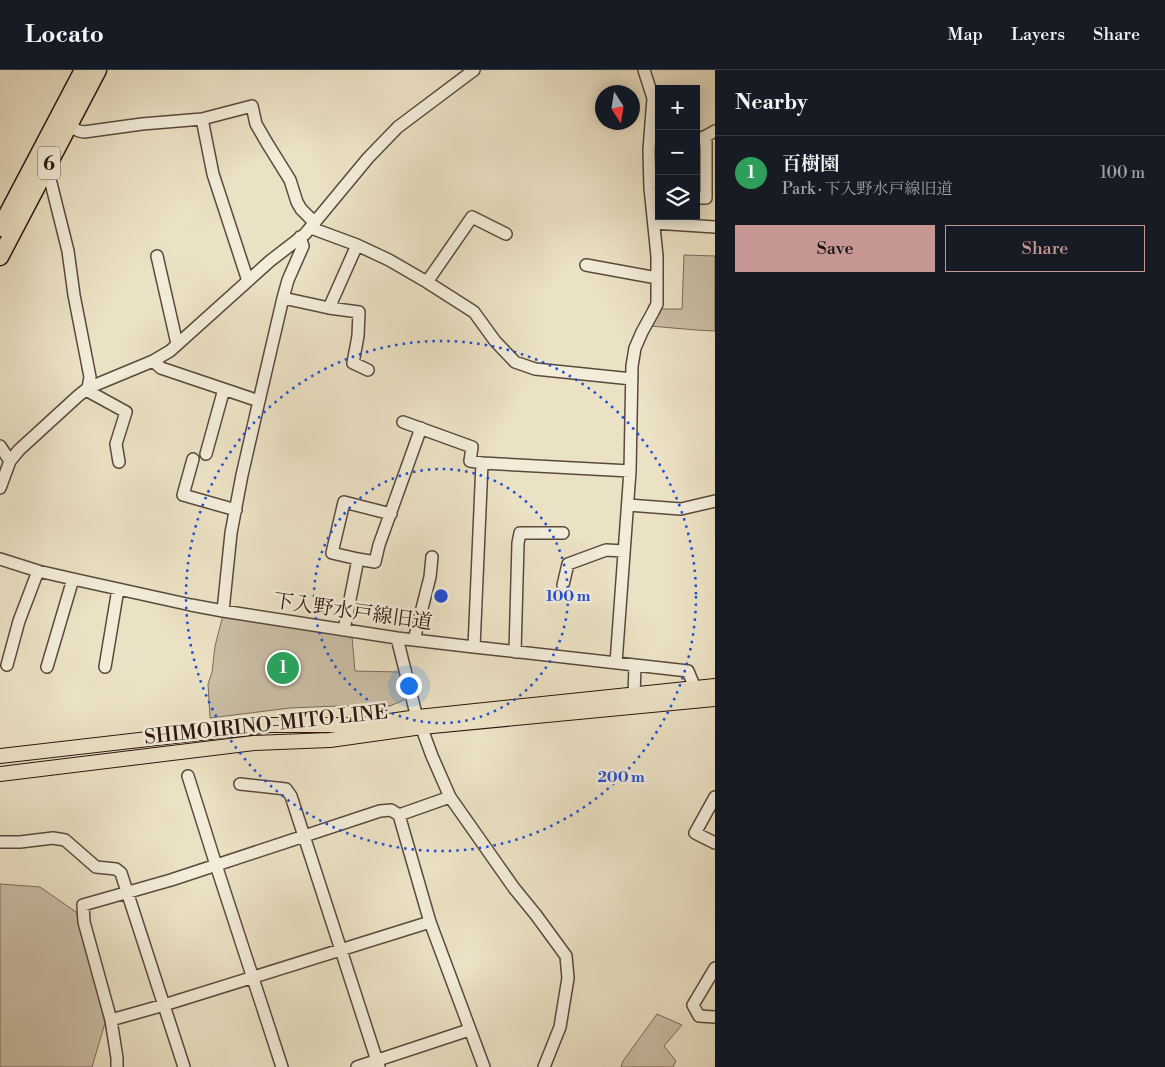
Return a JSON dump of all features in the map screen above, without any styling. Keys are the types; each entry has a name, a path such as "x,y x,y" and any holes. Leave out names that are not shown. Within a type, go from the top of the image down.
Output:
{"highway":[{"name":"6","path":"0,228 84,70"},
{"name":"6","path":"0,257 98,70"}],"main road":[{"name":"SHIMOIRINO-MITO LINE","path":"0,774 254,743 330,740 420,722 715,686"},
{"name":"SHIMOIRINO-MITO LINE","path":"0,756 270,725 360,725 420,722 715,699"}],"street":[{"path":"0,488 4,453 19,450 87,388 153,361 170,351 313,225 368,158 398,127 474,70"},
{"path":"616,663 628,505 632,379 635,348 657,304 652,98 647,79 642,71"},
{"path":"68,126 84,132 142,124 202,119 252,106 256,124 290,180 296,202 313,225 390,260 474,312 494,341 515,362 535,369 632,379"},
{"path":"202,119 213,174 248,281"},
{"path":"700,198 706,198 706,136"},
{"path":"43,174 51,183 68,251 74,295 90,377 87,388"},
{"path":"427,282 472,217 506,234"},
{"path":"654,223 715,227"},
{"path":"223,611 231,534 283,298 288,280 303,246 300,237"},
{"path":"329,308 357,245"},
{"path":"157,256 177,344"},
{"path":"586,265 657,278"},
{"path":"283,298 329,308 359,312 358,336 352,364 368,370"},
{"path":"153,361 161,368 259,401"},
{"path":"87,388 126,412 116,444 119,462"},
{"path":"206,454 224,389"},
{"path":"403,422 472,447 470,461 630,471"},
{"path":"391,514 344,502 332,553 376,562 379,546 391,514 421,428"},
{"path":"193,459 183,495 236,510"},
{"path":"474,648 482,463"},
{"path":"628,505 681,509 715,501"},
{"path":"515,652 518,543 520,534 563,533"},
{"path":"563,585 568,564 606,550 624,551"},
{"path":"414,640 430,577 432,557"},
{"name":"下入野水戸線旧道","path":"0,559 72,579 223,611 397,638 688,672 695,688"},
{"path":"344,630 358,559"},
{"path":"7,665 19,621 38,571"},
{"path":"47,667 72,579"},
{"path":"105,667 118,589"},
{"path":"397,638 415,710 450,797 514,888 566,956 568,978 560,1027 544,1067"},
{"path":"634,695 635,665"},
{"path":"188,776 282,1067"},
{"path":"240,784 286,789 291,796 378,1064"},
{"path":"116,1067 117,1058 111,1020 84,922 83,905 216,865 380,811 391,810 399,814 450,797"},
{"path":"715,797 695,833 715,842"},
{"path":"399,814 430,922 484,1067"},
{"path":"0,842 20,842 53,838 65,840 96,867 116,869 121,873 184,1067"},
{"path":"111,1020 430,922"},
{"path":"715,968 693,1005 699,1016 715,1017"},
{"path":"357,1067 378,1064 469,1030"}],"shaded area":[{"path":"684,255 715,256 715,331 650,326 659,309 682,309"},
{"path":"223,615 352,637 355,671 401,672 404,700 390,706 290,708 210,718 208,684"},
{"path":"0,884 40,887 76,912 105,1023 92,1067 0,1067"},
{"path":"657,1014 682,1025 664,1046 676,1061 673,1067 621,1067 623,1061"}],"place":[{"name":"百樹園","path":"283,668"}]}
